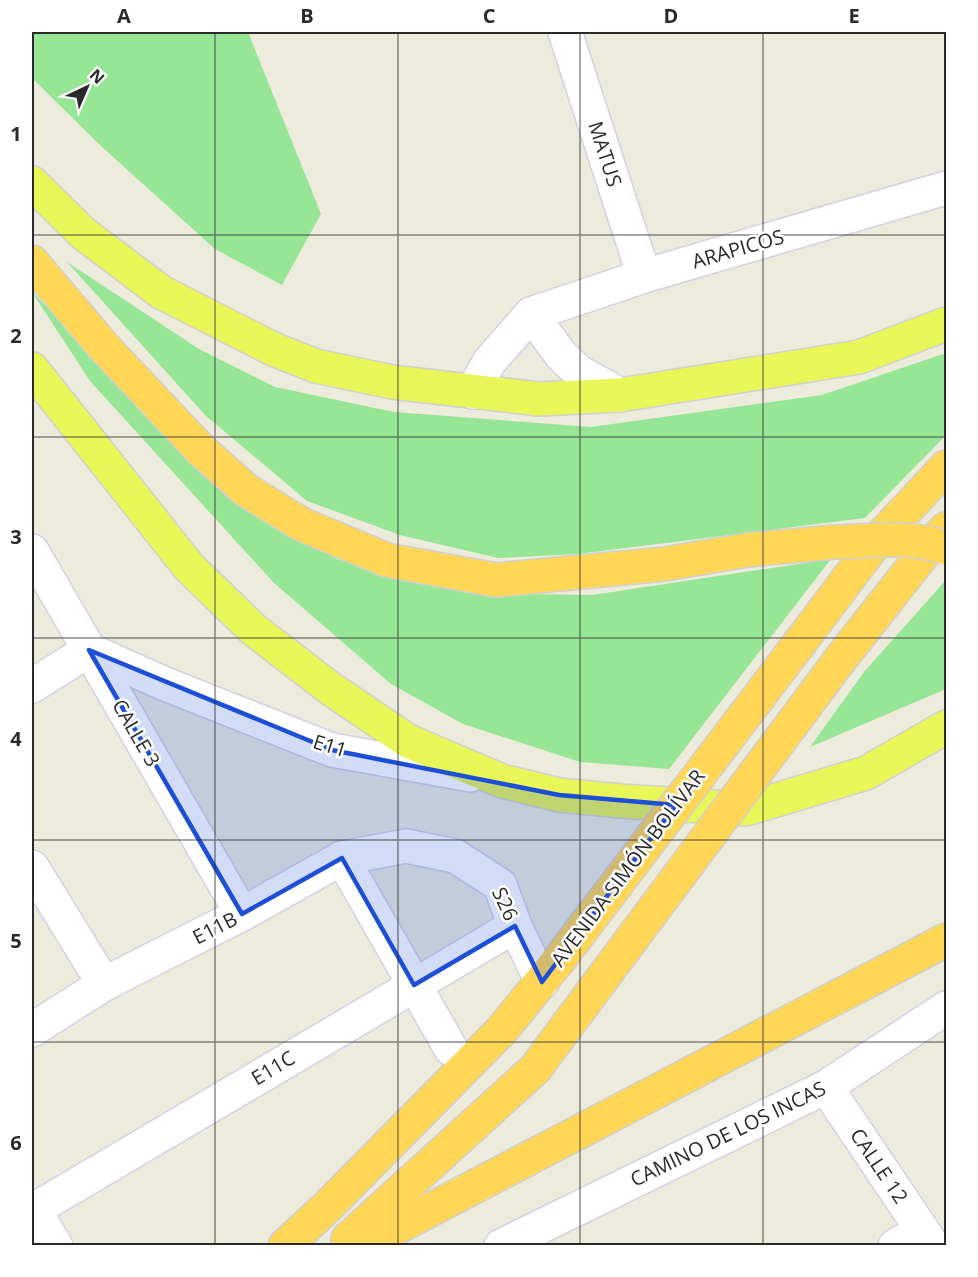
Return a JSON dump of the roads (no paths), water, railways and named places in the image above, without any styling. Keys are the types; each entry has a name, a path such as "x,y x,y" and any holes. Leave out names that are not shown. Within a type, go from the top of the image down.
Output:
{"highway":[{"path":"32,262 104,347 201,450 246,490 301,524 387,560 496,580 665,564 747,550 834,542 930,542 946,548"},
{"name":"AVENIDA SIMÓN BOLÍVAR","path":"285,1245 328,1206 484,1048 550,971 875,543 946,467"},
{"path":"340,1245 536,1069 842,657 924,553 946,529"},
{"path":"361,1245 946,939"}],"main road":[{"path":"32,183 84,234 161,292 273,349 316,366 392,382 539,399 620,395 859,357 946,324"},
{"path":"32,369 189,567 253,629 331,689 408,741 502,781 559,795 746,808 866,773 946,727"}],"street":[{"name":"MATUS","path":"565,32 644,276"},
{"name":"ARAPICOS","path":"531,314 644,276 946,188"},
{"path":"472,392 490,361 531,314 561,355 579,372 620,395"},
{"name":"CALLE 3","path":"32,551 242,914"},
{"path":"32,686 89,650"},
{"name":"E11","path":"89,650 165,684 332,750 502,781"},
{"name":"E11","path":"117,701 128,689 147,684 165,684"},
{"name":"S26","path":"406,846 455,856 501,885 515,926 550,971"},
{"name":"E11B","path":"32,1030 104,984 242,914 342,858 406,846"},
{"path":"342,858 451,1048"},
{"path":"32,867 104,984"},
{"name":"E11C","path":"32,1209 515,926"},
{"name":"CAMINO DE LOS INCAS","path":"501,1245 826,1087 946,1008"},
{"name":"CALLE 12","path":"826,1087 917,1240"},
{"path":"32,1209 56,1245"}]}
